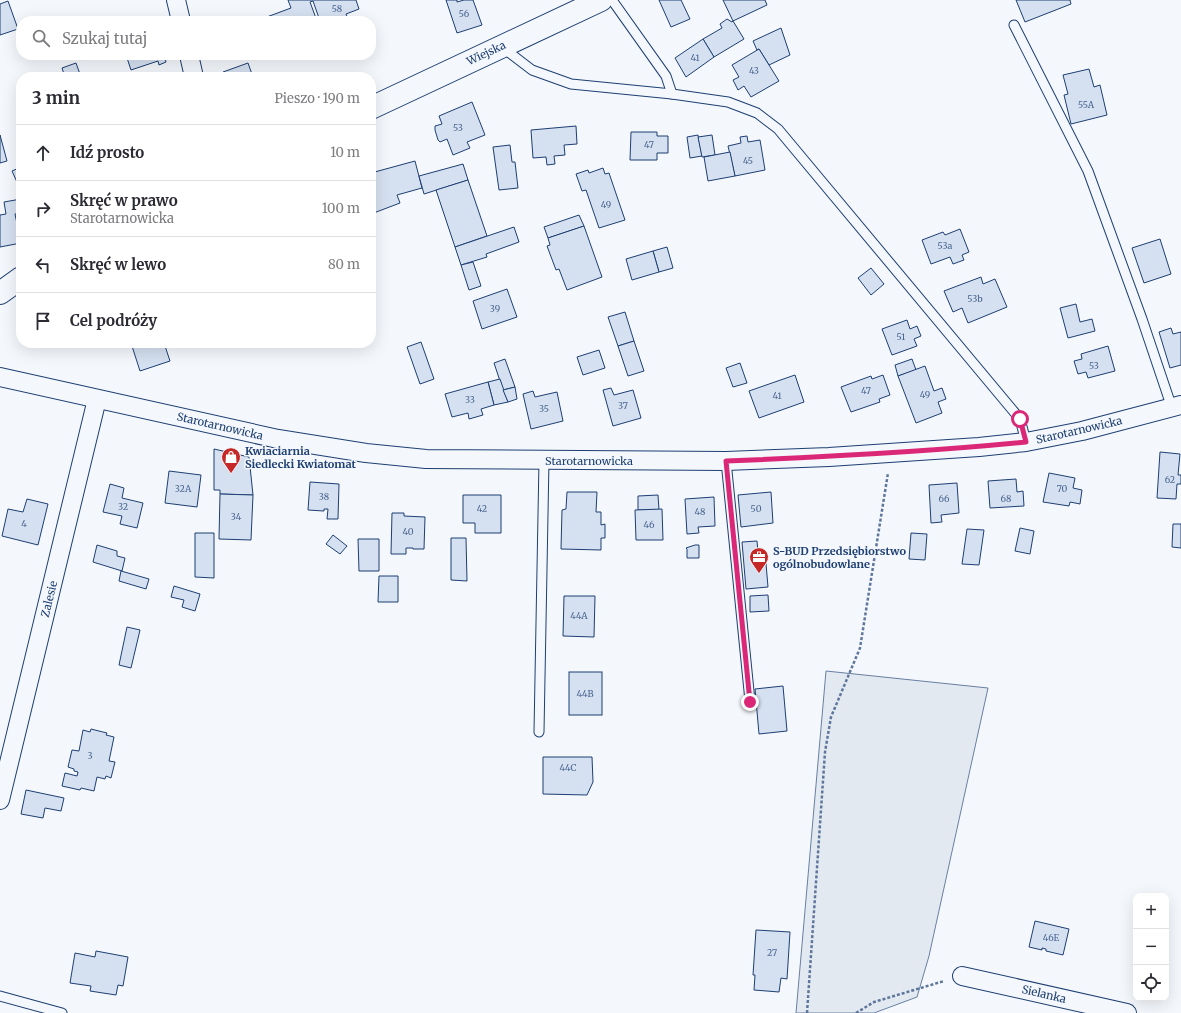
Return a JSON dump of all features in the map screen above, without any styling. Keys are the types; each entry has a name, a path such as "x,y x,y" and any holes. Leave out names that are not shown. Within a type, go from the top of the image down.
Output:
{"street":[{"path":"176,0 180,16"},
{"name":"Wiejska","path":"376,106 601,0"},
{"path":"190,60 193,72"},
{"path":"0,293 16,282"},
{"name":"Starotarnowicka","path":"0,377 278,439 366,453 426,459 726,461 979,447 1026,442 1082,431 1176,406"},
{"name":"Zalesie","path":"0,800 97,398"},
{"name":"Sielanka","path":"962,976 1127,1013"}],"lane":[{"path":"612,0 666,76 672,94"},
{"path":"1014,25 1088,171 1142,320 1176,406"},
{"path":"501,46 532,70 571,84 672,94 728,102 757,113 778,129 1020,419 1026,442"},
{"path":"539,732 544,460"},
{"path":"726,461 750,702"},
{"path":"0,996 62,1013"}],"path":[{"path":"807,1013 825,752 831,717 860,648 891,452"},
{"path":"856,1013 874,1002 962,976"}],"shaded area":[{"path":"826,671 988,688 929,956 917,997 874,1013 796,1013"}],"building":[{"path":"288,0 356,0 359,9 346,14 347,16 318,16 313,1 310,2 315,16 269,16 291,8"},
{"path":"446,0 457,0 457,2 473,0 482,25 457,33"},
{"path":"659,0 681,0 690,19 671,27"},
{"path":"723,0 765,0 767,5 733,21"},
{"path":"1016,0 1070,0 1071,4 1025,22"},
{"path":"8,1 16,23 16,30 0,35 0,4"},
{"path":"727,19 732,22 733,21 744,39 714,57 703,39 722,28 720,24"},
{"path":"781,28 790,55 769,65 759,49 757,50 753,41"},
{"path":"703,39 714,57 686,77 675,58"},
{"path":"759,49 779,81 751,97 744,86 738,90 733,80 739,77 732,65"},
{"path":"128,60 166,60 166,62 159,65 158,61 131,70"},
{"path":"76,63 79,72 63,72 62,68"},
{"path":"248,63 251,72 223,72"},
{"path":"1089,69 1094,87 1100,85 1107,115 1071,124 1064,95 1068,94 1063,75"},
{"path":"472,102 485,135 467,142 470,148 453,155 447,139 440,142 438,140 435,126 442,124 439,116"},
{"path":"576,126 577,144 564,145 565,155 554,156 555,164 547,165 546,157 533,158 531,130"},
{"path":"631,132 657,132 657,136 668,136 668,153 657,153 657,160 630,160"},
{"path":"0,135 7,161 0,163"},
{"path":"698,135 702,156 690,158 687,137"},
{"path":"712,135 715,155 702,157 698,137"},
{"path":"747,136 748,142 760,140 765,170 735,176 728,146 741,143 740,137"},
{"path":"510,145 512,162 515,162 518,188 499,190 493,147"},
{"path":"730,152 735,176 708,181 704,157"},
{"path":"415,161 422,188 397,195 400,203 376,212 376,172"},
{"path":"463,164 468,180 424,194 419,176"},
{"path":"603,168 605,174 609,173 625,220 599,228 586,190 582,191 576,174 588,170 589,173"},
{"path":"16,169 16,180 12,171"},
{"path":"468,180 487,236 455,247 436,190"},
{"path":"16,200 16,244 0,247 0,215 6,214 4,202"},
{"path":"579,215 584,226 548,238 544,227"},
{"path":"584,226 602,277 567,290 559,269 556,270 547,246 550,245 548,238"},
{"path":"514,227 519,242 486,254 487,257 461,265 455,247"},
{"path":"960,229 969,252 962,255 964,260 953,264 950,257 931,264 922,240 943,232 945,235"},
{"path":"1160,239 1171,274 1144,283 1132,248"},
{"path":"667,247 673,268 659,272 653,251"},
{"path":"653,251 659,272 632,280 626,259"},
{"path":"473,262 481,286 469,290 461,265"},
{"path":"871,268 884,284 871,295 858,278"},
{"path":"981,277 983,284 995,279 1007,307 968,323 962,308 953,312 944,291"},
{"path":"507,289 517,317 482,329 473,301"},
{"path":"1076,304 1080,322 1092,319 1095,331 1068,338 1060,308"},
{"path":"625,312 634,341 618,346 608,317"},
{"path":"907,320 910,329 917,326 921,336 914,339 917,346 892,355 882,329"},
{"path":"1171,328 1173,334 1181,332 1181,365 1170,368 1159,332"},
{"path":"634,341 644,371 628,376 618,346"},
{"path":"421,342 434,379 420,384 407,347"},
{"path":"1108,346 1115,371 1088,378 1086,372 1078,374 1074,361 1082,359 1081,354"},
{"path":"133,348 166,348 170,361 140,371"},
{"path":"599,350 605,368 583,375 577,357"},
{"path":"505,359 515,387 503,390 494,363"},
{"path":"912,359 916,370 898,376 895,365"},
{"path":"740,363 747,383 733,387 726,368"},
{"path":"925,366 934,391 942,388 946,399 938,402 942,413 916,423 898,376"},
{"path":"795,375 804,402 759,418 749,391"},
{"path":"883,375 890,395 879,399 880,402 851,412 841,387 871,376 872,379"},
{"path":"500,379 508,402 494,405 488,382"},
{"path":"488,382 494,405 481,409 483,415 469,419 468,413 452,417 445,394"},
{"path":"515,387 517,399 508,402 503,390"},
{"path":"611,388 614,395 633,390 641,418 613,426 603,390"},
{"path":"533,391 535,397 557,392 563,421 531,429 523,394"},
{"path":"214,449 249,457 253,495 220,494 220,490 214,490"},
{"path":"1160,452 1180,454 1178,475 1181,475 1181,484 1177,484 1176,499 1157,498"},
{"path":"169,471 201,475 197,507 165,503"},
{"path":"1049,473 1075,478 1073,488 1082,490 1080,504 1070,502 1069,506 1043,502"},
{"path":"1016,479 1017,492 1023,491 1024,506 990,508 988,481"},
{"path":"310,482 339,484 338,519 327,519 328,509 324,509 324,511 308,510"},
{"path":"957,483 959,513 941,515 942,522 931,523 929,485"},
{"path":"110,484 124,488 122,498 143,503 137,528 120,524 122,516 103,512"},
{"path":"567,492 597,492 596,512 601,512 601,525 605,524 605,538 601,538 601,550 561,549 562,510 566,509"},
{"path":"771,492 773,523 741,527 738,495"},
{"path":"220,494 253,495 251,540 219,539"},
{"path":"463,495 501,495 501,533 475,533 475,523 463,523"},
{"path":"658,495 659,510 638,510 638,496"},
{"path":"714,497 715,526 698,527 699,533 687,534 685,499"},
{"path":"27,499 48,504 38,545 2,536 8,509 23,512"},
{"path":"662,509 663,540 636,540 635,510"},
{"path":"392,513 404,513 404,516 425,517 424,549 406,548 406,554 391,554"},
{"path":"1173,524 1181,524 1181,548 1172,547"},
{"path":"1020,528 1034,531 1030,554 1015,551"},
{"path":"967,529 984,530 979,565 962,564"},
{"path":"195,533 214,533 214,578 195,577"},
{"path":"911,533 927,534 925,560 909,559"},
{"path":"333,535 347,546 340,554 326,544"},
{"path":"451,538 466,538 467,581 451,580"},
{"path":"358,539 379,539 379,571 359,571"},
{"path":"757,541 758,552 765,552 768,587 746,589 742,542"},
{"path":"97,545 117,551 117,556 125,558 122,571 93,562"},
{"path":"699,545 699,558 687,558 686,548"},
{"path":"121,571 149,579 146,589 119,581"},
{"path":"379,576 398,576 398,602 378,602"},
{"path":"174,586 200,594 195,611 182,607 184,600 171,597"},
{"path":"768,595 769,611 750,612 750,596"},
{"path":"564,596 595,596 594,637 563,636"},
{"path":"127,627 140,630 131,668 119,665"},
{"path":"569,672 602,672 602,715 569,715"},
{"path":"783,686 787,731 759,734 755,689"},
{"path":"91,729 107,733 106,735 114,737 109,761 115,762 111,778 106,776 105,779 97,777 94,791 62,786 65,773 77,776 78,772 68,767 72,750 79,751 83,730 90,732"},
{"path":"543,757 592,757 593,782 587,795 543,794"},
{"path":"26,790 64,798 61,811 45,808 43,818 21,814"},
{"path":"1035,921 1069,929 1063,955 1046,951 1046,949 1042,948 1042,950 1029,947"},
{"path":"756,930 790,932 787,979 781,978 779,992 754,990 755,975 753,975"},
{"path":"96,951 128,957 123,986 118,985 116,995 90,991 91,986 70,983 75,953 95,957"}],"place":[{"name":"Kwiaciarnia Siedlecki Kwiatomat","path":"231,474"},
{"name":"S-BUD Przedsiębiorstwo ogólnobudowlane","path":"759,574"}],"route":[{"path":"750,702 726,461 829,457 979,447 1026,442 1020,419"}]}
